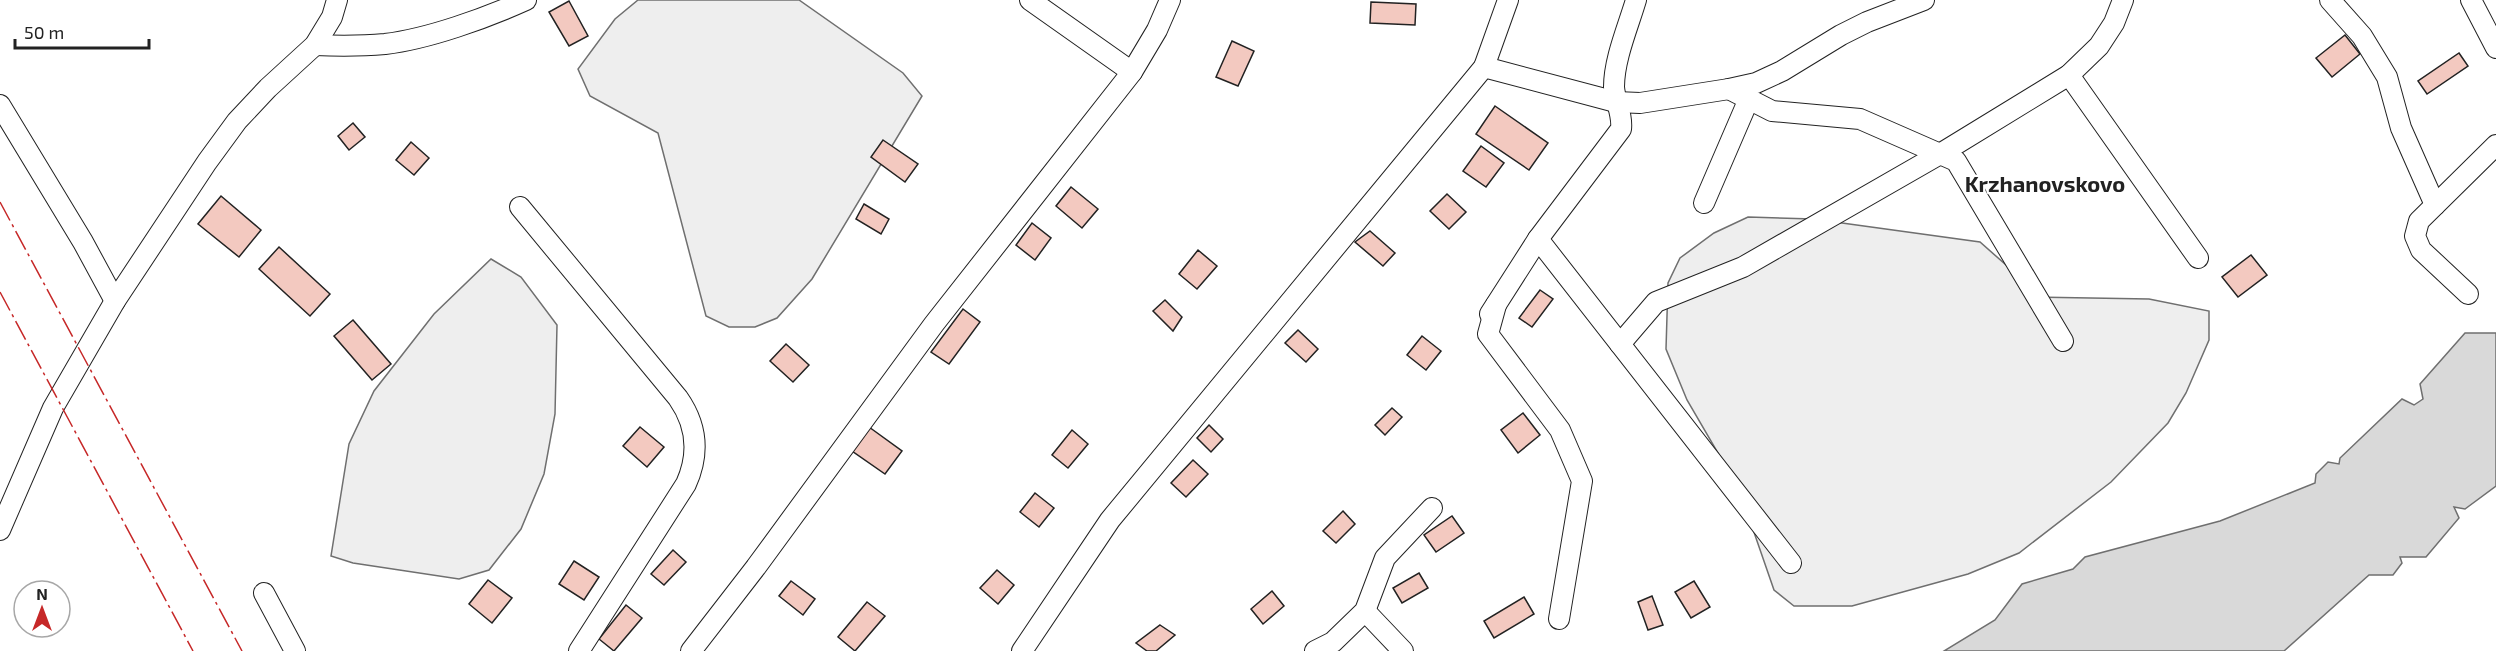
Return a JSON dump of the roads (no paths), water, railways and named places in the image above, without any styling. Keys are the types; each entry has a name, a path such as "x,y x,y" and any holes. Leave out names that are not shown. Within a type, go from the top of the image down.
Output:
{"street":[{"path":"0,530 53,408 115,301 237,121 268,88 315,45 332,16 337,0"},
{"path":"315,45 387,44 423,37 507,9 526,0"},
{"path":"1030,0 1132,72"},
{"path":"692,651 934,324 1132,72 1170,0"},
{"path":"1022,651 1110,520 1484,67 1508,0"},
{"path":"1559,619 1582,481 1560,430 1488,334 1493,310 1538,239 1622,129 1623,120 1616,102 1614,87 1617,66 1636,0"},
{"path":"1484,67 1616,102 1640,102 1729,89 1756,83 1782,71 1841,35 1924,0"},
{"path":"1620,344 1656,302 1743,267 1940,154 2069,75 2099,46 2114,23 2123,0"},
{"path":"2330,0 2362,36 2387,77 2401,128 2435,206"},
{"path":"2471,0 2496,48"},
{"path":"2069,75 2198,258"},
{"path":"1729,89 1748,101 1772,111 1860,119 1956,161 2063,341"},
{"path":"1704,203 1748,101"},
{"path":"0,105 83,242 115,301"},
{"path":"2468,294 2421,249 2415,236 2419,221 2496,146"},
{"path":"520,207 678,398 692,424 695,439 695,457 686,484 579,651"},
{"path":"1538,239 1791,563"},
{"path":"1315,651 1333,642 1365,611 1385,558 1432,508"},
{"path":"264,593 295,651"},
{"path":"1365,611 1403,651"}],"district":[{"name":"Krzhanovskovo","path":"2045,184"}]}
